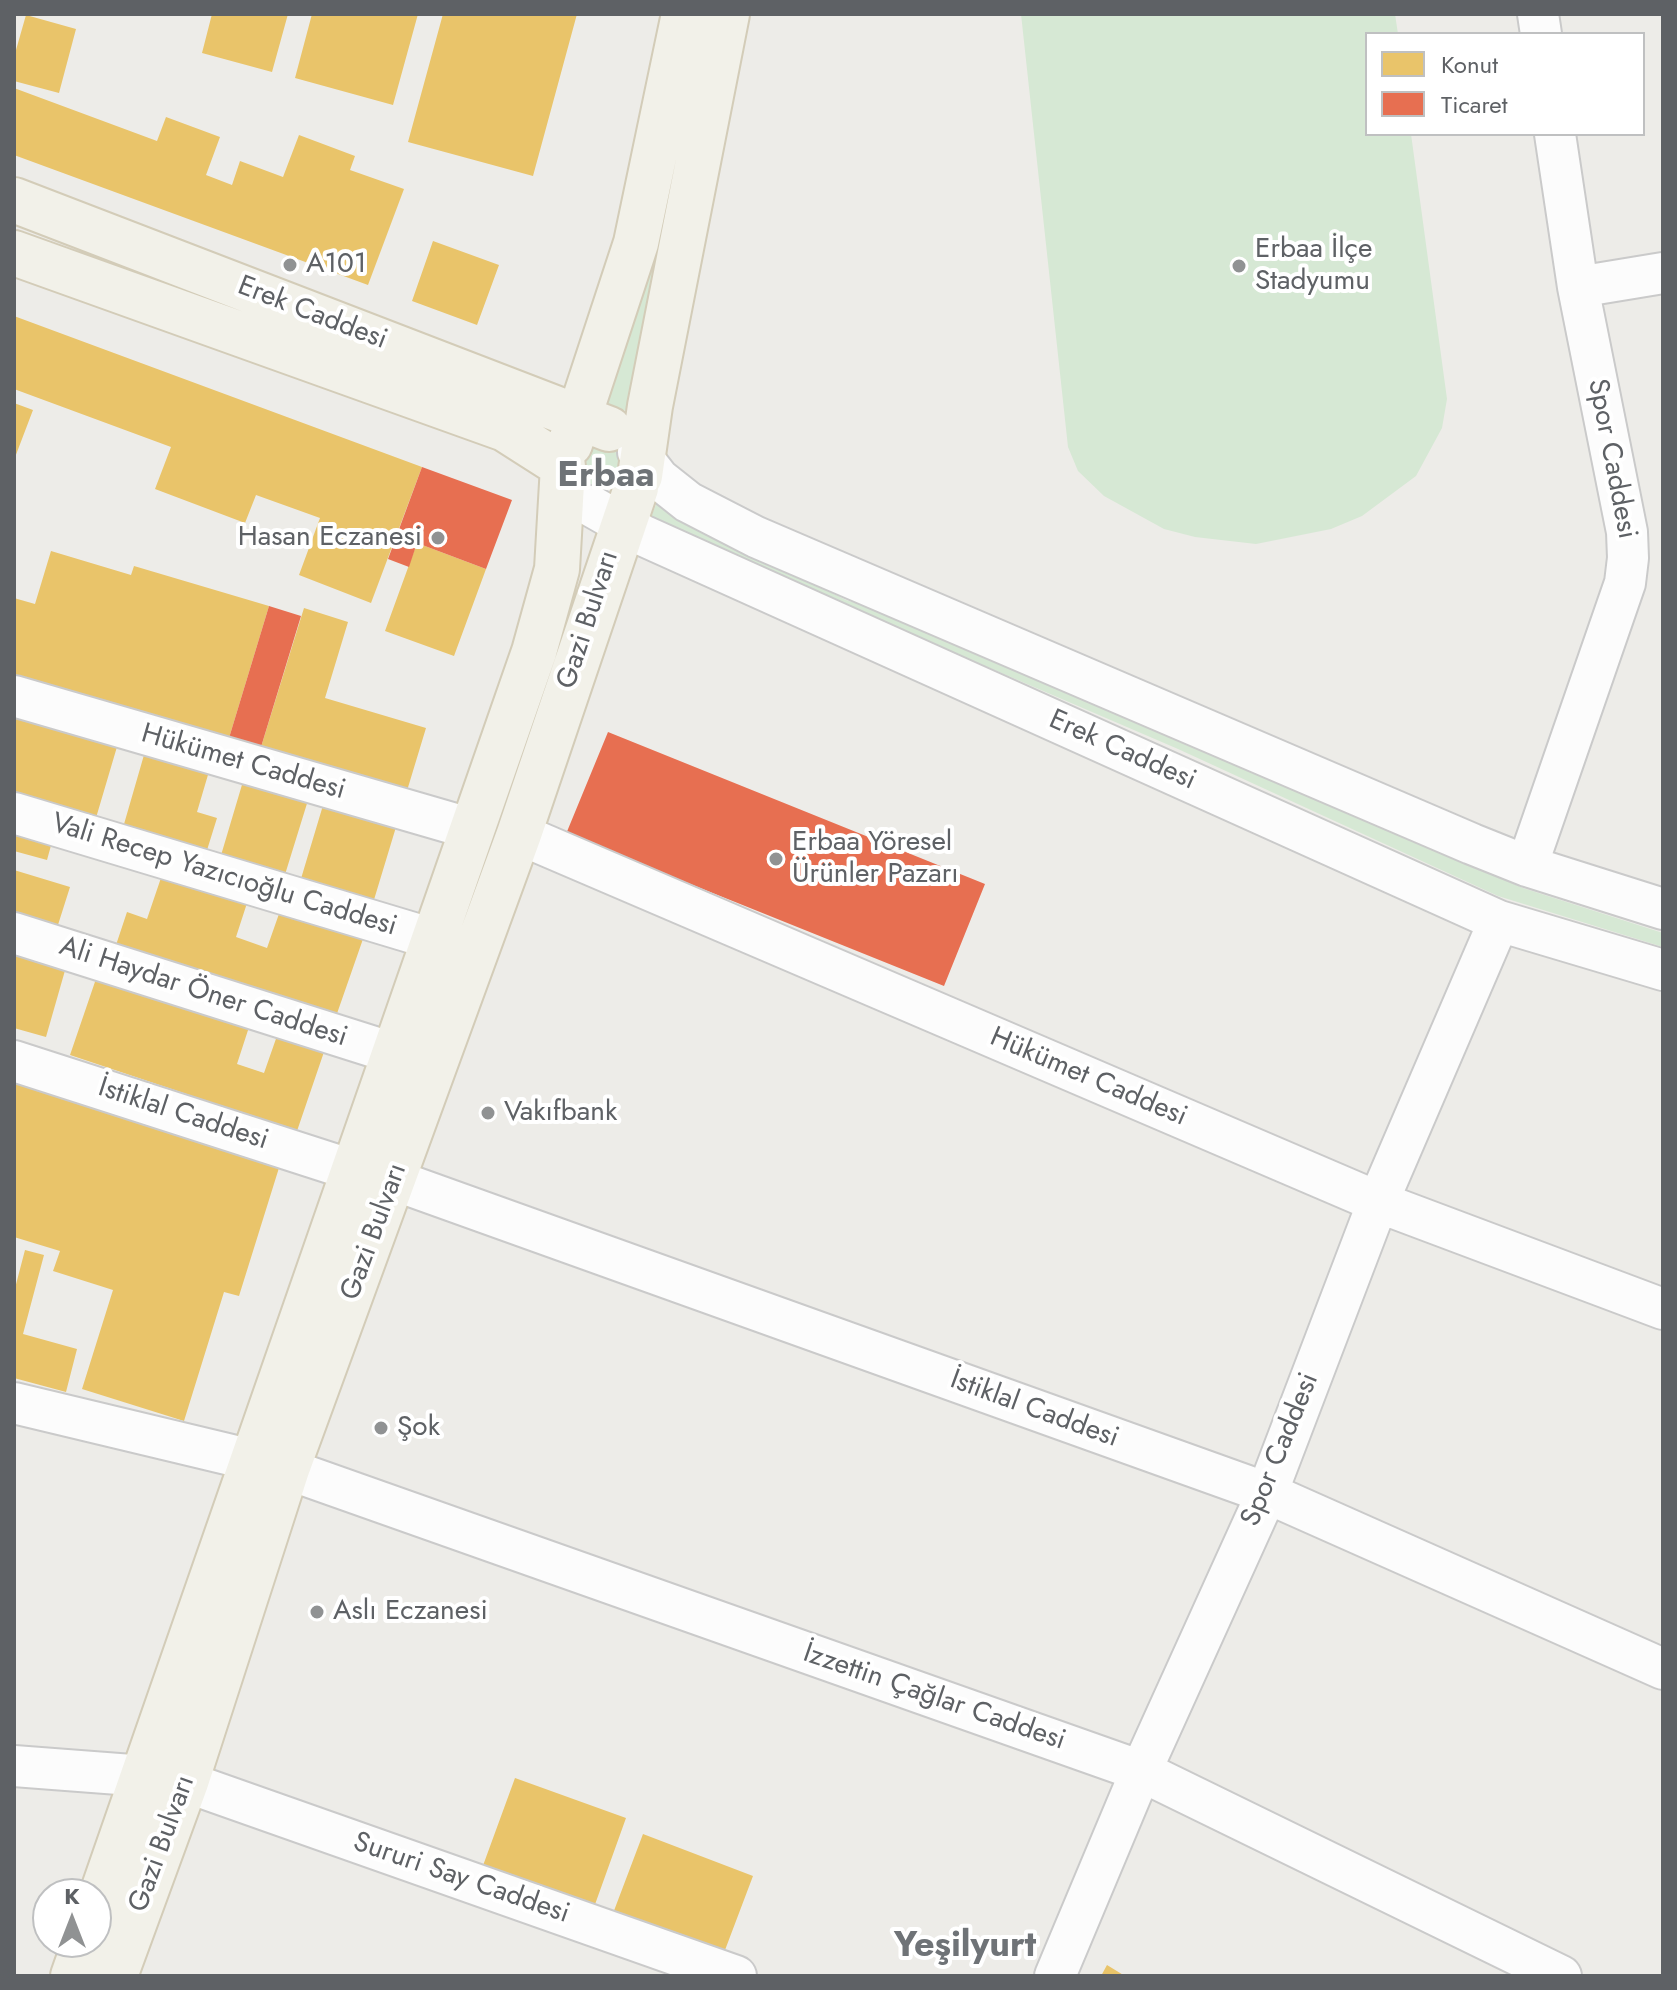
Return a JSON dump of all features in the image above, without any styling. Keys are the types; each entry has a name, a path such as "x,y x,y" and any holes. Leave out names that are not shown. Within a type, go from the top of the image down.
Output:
{"main road":[{"name":"Gazi Bulvarı","path":"115,1976 165,1779 270,1465 352,1170 472,829 554,582 609,467 650,406 727,14"},
{"name":"Gazi Bulvarı","path":"270,1465 394,1180 519,834 609,467 636,243 674,17"},
{"name":"Erek Caddesi","path":"14,200 609,467"},
{"name":"Erek Caddesi","path":"14,253 609,467"},
{"name":"Gazi Bulvarı","path":"112,1880 165,1779"}],"street":[{"name":"Spor Caddesi","path":"1527,866 1625,583 1628,558 1627,532 1578,287 1555,136"},
{"path":"1578,287 1663,273"},
{"name":"Erek Caddesi","path":"609,467 659,479 688,502 756,537 1527,866 1663,909"},
{"name":"Erek Caddesi","path":"609,467 1499,921 1663,970"},
{"name":"Hükümet Caddesi","path":"14,696 472,829"},
{"name":"Vali Recep Yazıcıoğlu Caddesi","path":"14,813 433,939"},
{"name":"Hükümet Caddesi","path":"519,834 1378,1202 1663,1309"},
{"name":"Spor Caddesi","path":"1055,1976 1141,1771 1267,1493 1378,1202 1499,921"},
{"name":"Ali Haydar Öner Caddesi","path":"14,933 393,1053"},
{"name":"İstiklal Caddesi","path":"14,1061 352,1170"},
{"name":"İstiklal Caddesi","path":"394,1180 1267,1493 1663,1669"},
{"name":"İzzettin Çağlar Caddesi","path":"14,1403 270,1465 1141,1771 1561,1976"},
{"name":"Sururi Say Caddesi","path":"14,1766 165,1779 736,1976"}],"green space":[{"path":"712,14 630,412 604,404"},
{"name":"Erbaa İlçe Stadyumu","path":"1021,14 1395,14 1398,32 1365,32 1365,136 1411,136 1447,399 1442,428 1416,476 1362,516 1331,529 1256,544 1195,537 1164,529 1104,496 1078,471 1068,447"},
{"path":"602,446 617,452 623,467 617,482 602,488 587,482 581,467 587,452"},
{"path":"659,497 682,518 846,600 908,619 1523,888 1663,933 1663,947 1498,896 1178,749 855,610 651,517"}],"building: Konut":[{"path":"212,14 288,14 272,72 202,53"},
{"path":"312,14 418,14 393,105 295,78"},
{"path":"443,14 577,14 533,176 408,142"},
{"path":"26,15 76,29 59,93 14,81 14,57"},
{"path":"14,88 157,141 166,117 220,137 206,175 232,185 240,161 283,177 299,135 355,156 350,170 404,189 368,285 14,155"},
{"path":"433,241 499,265 477,325 412,301"},
{"path":"14,316 422,467 371,603 299,575 320,518 256,495 245,523 155,489 171,447 14,389"},
{"path":"14,403 33,410 14,460"},
{"path":"417,543 486,569 454,656 385,631"},
{"path":"51,551 131,575 134,566 269,606 229,738 261,747 304,608 348,622 325,698 426,728 373,903 300,882 324,802 309,797 283,881 219,862 244,778 210,768 197,812 217,818 203,863 120,838 146,748 119,740 93,828 14,805 14,598 35,604"},
{"path":"14,819 55,831 47,860 14,851"},
{"path":"14,870 70,887 57,928 14,915"},
{"path":"163,872 248,900 236,937 267,948 280,911 363,939 333,1025 114,951 127,912 147,919"},
{"path":"14,944 68,960 46,1037 14,1028"},
{"path":"98,973 250,1024 237,1064 264,1073 278,1033 325,1049 297,1131 70,1055"},
{"path":"14,1072 283,1155 239,1296 224,1292 184,1421 82,1389 113,1290 53,1271 60,1251 14,1237"},
{"path":"25,1250 44,1255 23,1334 77,1349 66,1392 14,1378 14,1292"},
{"path":"515,1778 626,1818 593,1910 481,1871"},
{"path":"643,1834 753,1876 722,1958 612,1916"},
{"path":"1107,1965 1125,1976 1101,1976"}],"building: Ticaret":[{"path":"422,467 512,500 486,569 417,543 409,567 388,559"},
{"path":"269,606 301,616 261,747 229,738"},
{"name":"Erbaa Yöresel Ürünler Pazarı","path":"608,732 985,884 944,986 566,834"}],"place":[{"name":"A101","path":"290,265"},
{"name":"Erbaa İlçe Stadyumu","path":"1239,266"},
{"name":"Hasan Eczanesi","path":"438,538"},
{"name":"Erbaa Yöresel Ürünler Pazarı","path":"776,859"},
{"name":"Vakıfbank","path":"488,1113"},
{"name":"Şok","path":"381,1428"},
{"name":"Aslı Eczanesi","path":"317,1612"}],"district":[{"name":"Erbaa","path":"606,477"},
{"name":"Yeşilyurt","path":"965,1947"}]}
